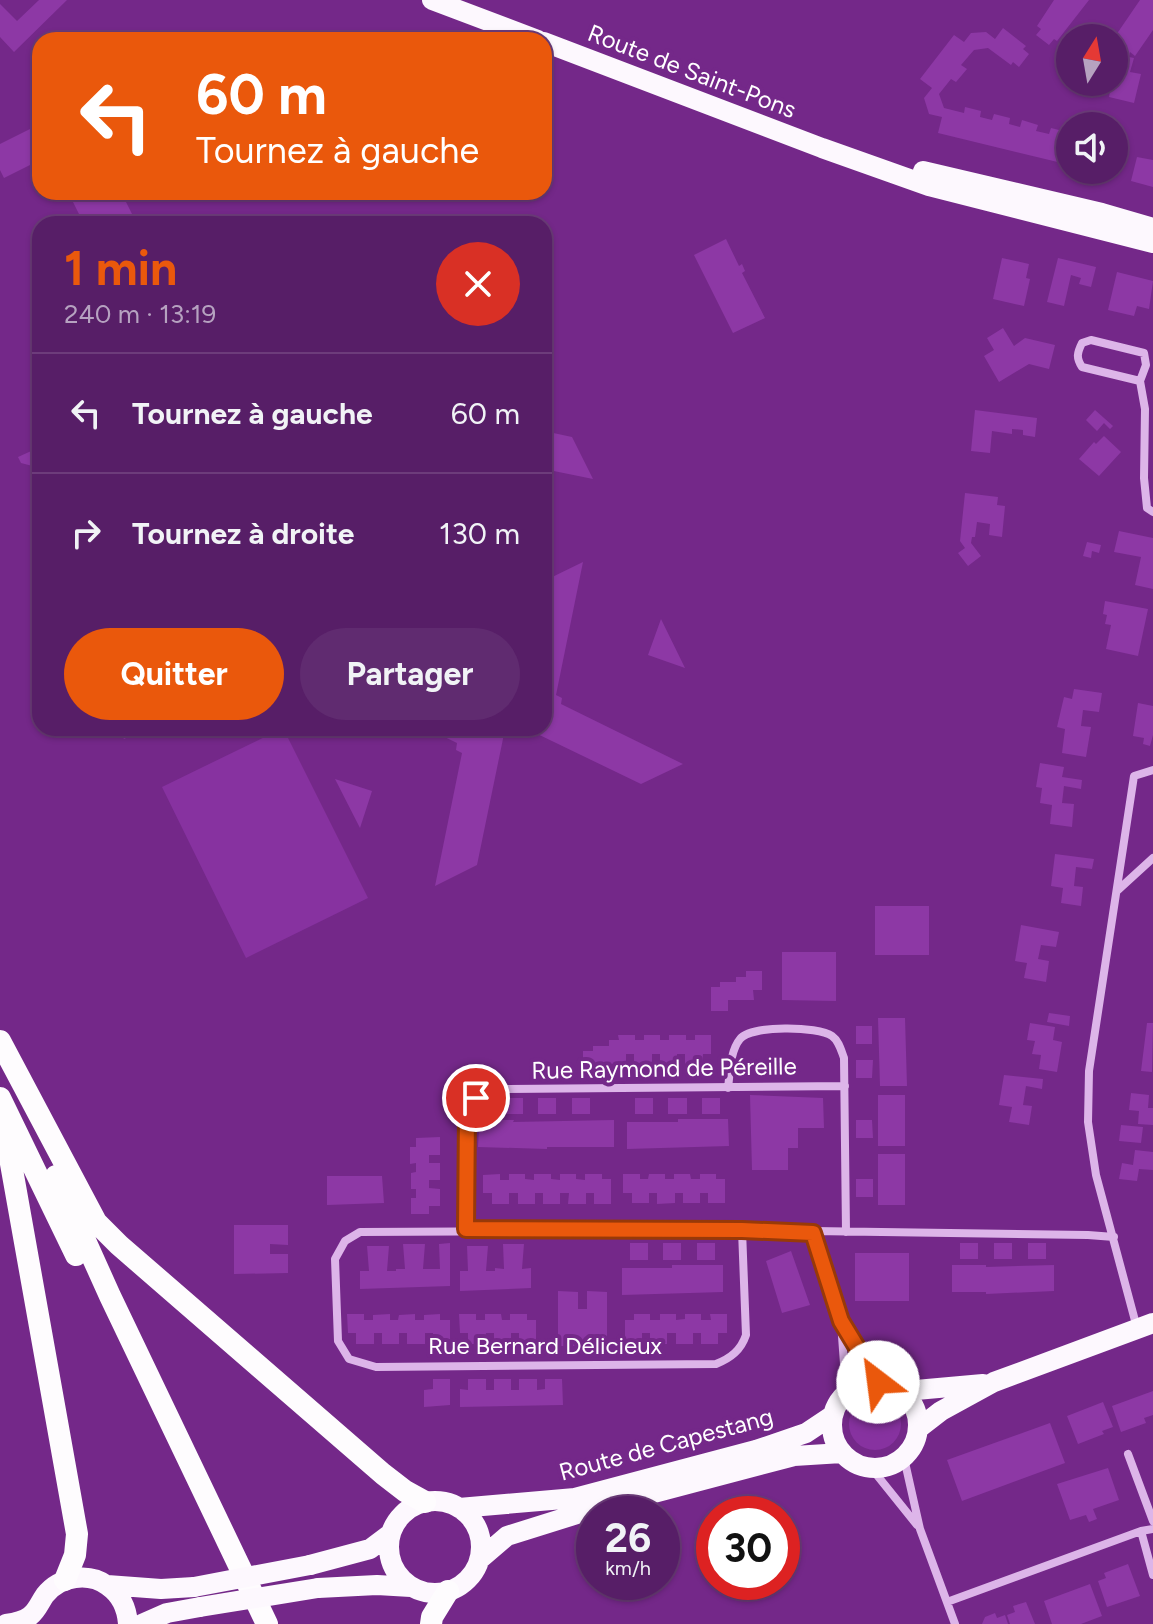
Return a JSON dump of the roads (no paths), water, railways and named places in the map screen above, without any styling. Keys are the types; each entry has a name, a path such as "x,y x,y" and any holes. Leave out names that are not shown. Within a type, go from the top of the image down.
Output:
{"highway":[{"path":"0,1041 96,1222 383,1474 425,1502"},
{"path":"0,1050 110,1296 267,1624"},
{"path":"0,1098 252,1624"},
{"path":"0,1123 8,1147 77,1534 75,1555 65,1580"},
{"path":"431,1624 448,1591"}],"main road":[{"path":"432,0 517,32"},
{"name":"Route de Saint-Pons","path":"552,45 929,186 1153,243"},
{"name":"Route de Saint-Pons","path":"822,148 1102,213 1153,228"},
{"path":"919,1428 941,1411 994,1382 1145,1326"},
{"path":"887,1384 908,1397 917,1411 919,1428 914,1445 904,1458 889,1467 872,1469 855,1464 842,1453 833,1439 833,1415 846,1392 861,1384 887,1384 916,1390 994,1382"},
{"name":"Route de Capestang","path":"459,1508 575,1498 756,1450 806,1433 833,1415"},
{"name":"Route de Capestang","path":"479,1560 507,1536 593,1509 794,1456 842,1453"},
{"path":"142,1624 197,1597 370,1549 390,1534 403,1513 425,1502 448,1503 470,1518 478,1531 481,1545 479,1560 462,1585 448,1591 422,1592 399,1577 391,1564 388,1549 390,1534"},
{"path":"6,1624 37,1615 54,1586 79,1577 94,1579 118,1594 125,1607 128,1624"},
{"path":"107,1585 161,1589 197,1597 377,1585 411,1587"}],"street":[{"path":"1140,381 1082,367 1077,360 1077,352 1082,343 1091,340 1144,353 1146,365 1140,381 1145,409 1144,478 1147,508 1153,512"},
{"path":"1145,1326 1096,1175 1088,1122 1089,1071 1134,776 1153,770"},
{"path":"1117,891 1153,858"},
{"path":"728,1088 735,1047 742,1036 757,1030 819,1030 839,1044 844,1058 846,1232"},
{"name":"Rue Raymond de Péreille","path":"466,1229 467,1113 476,1098 496,1089 845,1086"},
{"path":"466,1229 742,1230 1114,1237"},
{"name":"Rue Bernard Délicieux","path":"466,1229 360,1232 345,1241 335,1259 338,1341 349,1359 376,1367 716,1364 730,1358 742,1345 746,1335 742,1230"},
{"path":"813,1233 841,1321 846,1392"},
{"path":"841,1321 887,1384"},
{"path":"1128,1454 1153,1521"},
{"path":"904,1458 920,1529 955,1624"},
{"path":"872,1469 920,1529"},
{"path":"947,1602 1153,1529"},
{"path":"1141,1531 1153,1575"}]}
